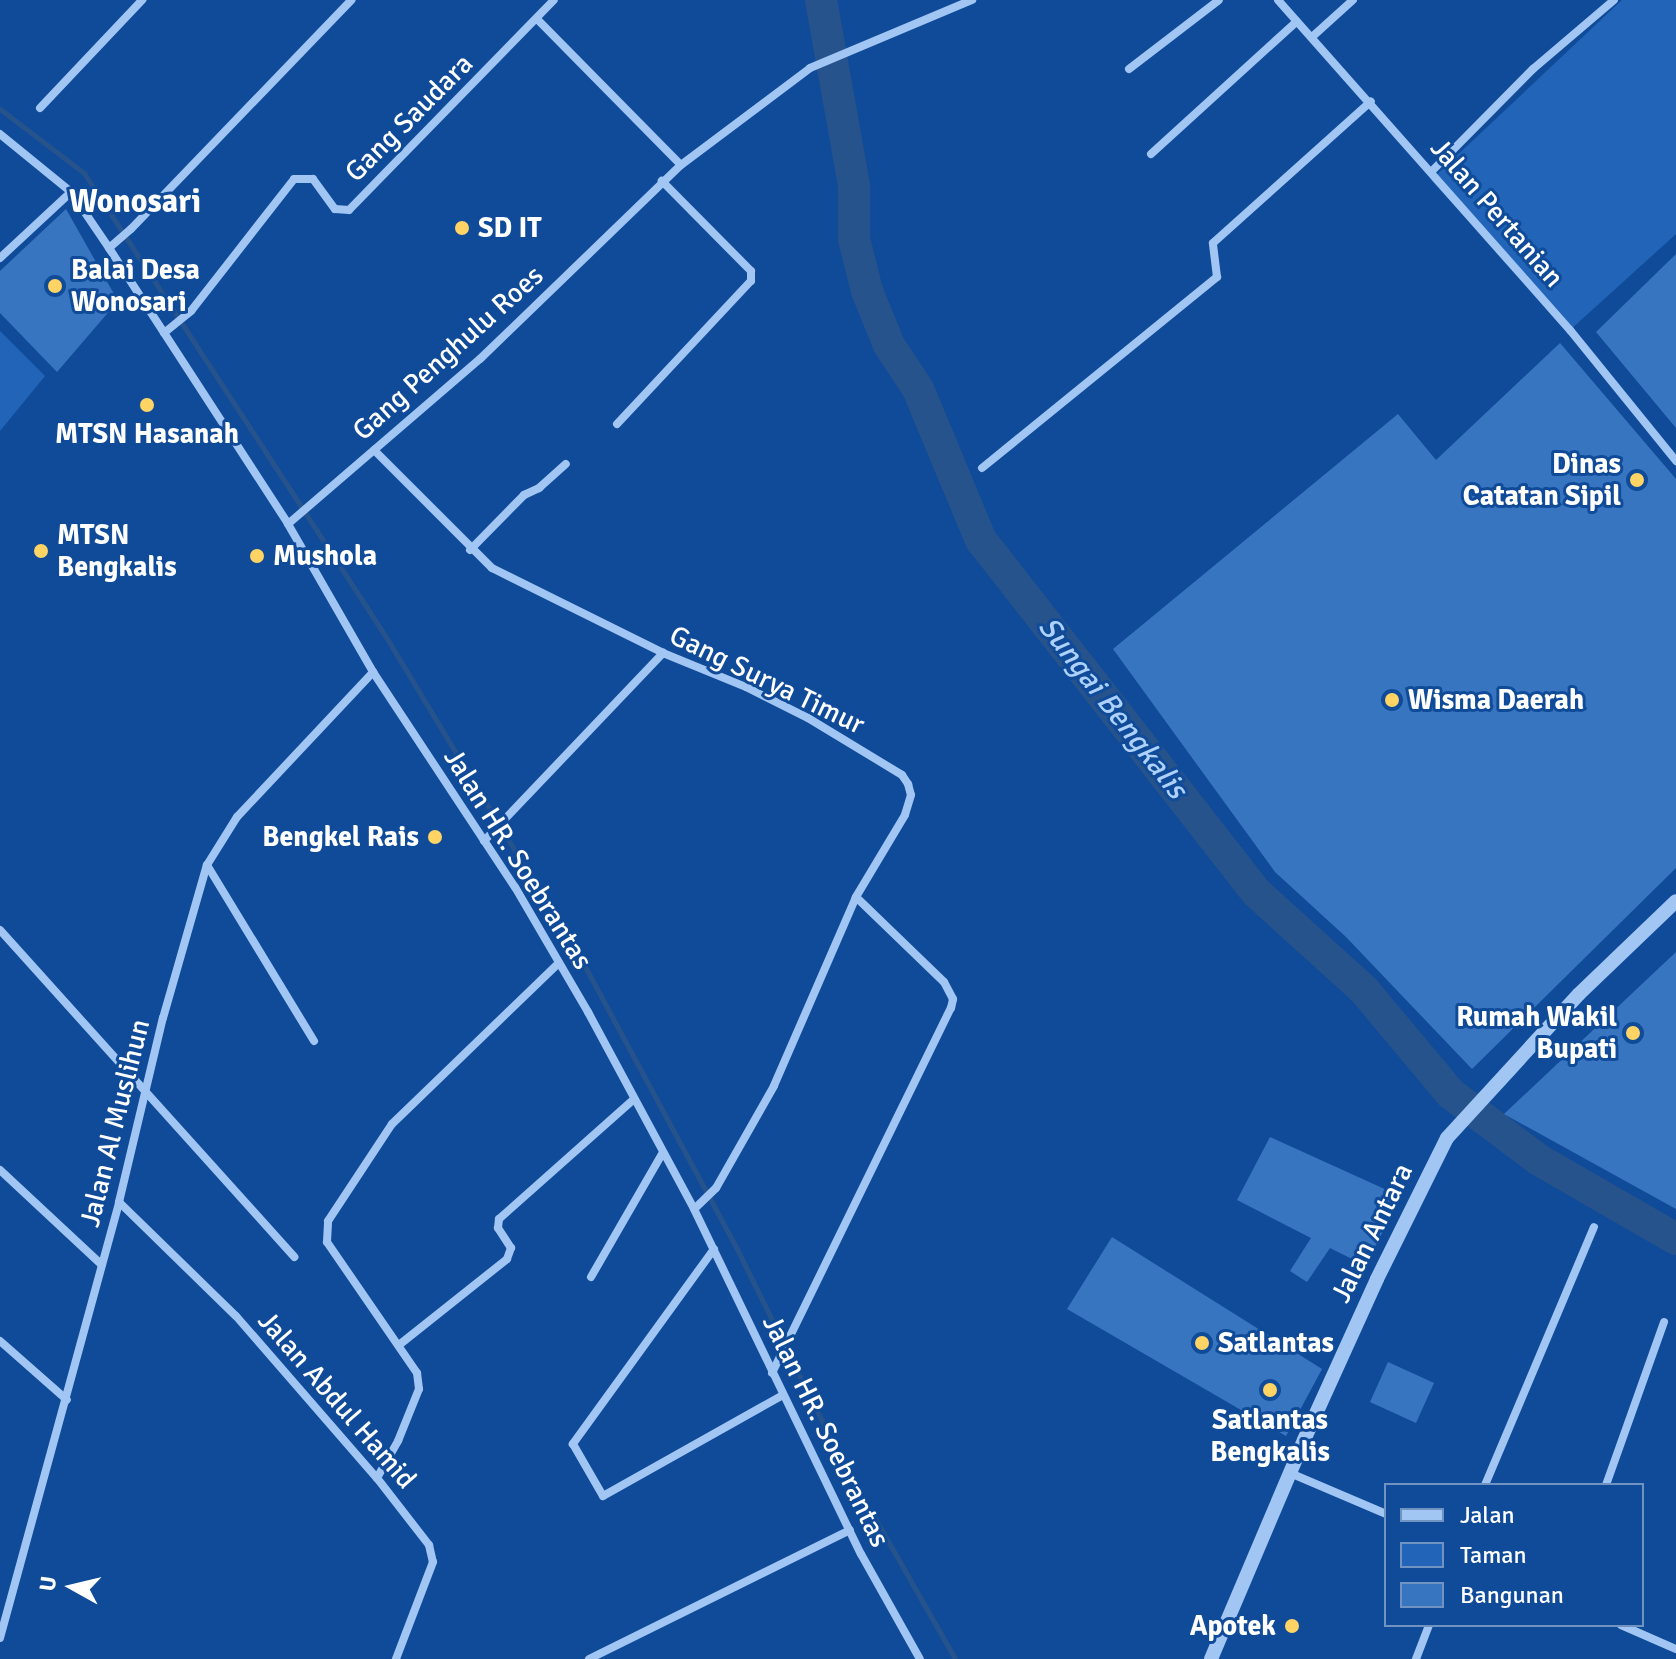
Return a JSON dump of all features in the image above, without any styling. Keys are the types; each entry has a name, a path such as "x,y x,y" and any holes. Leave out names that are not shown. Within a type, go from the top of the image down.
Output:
{"street":[{"path":"40,108 142,0"},
{"path":"109,248 131,229 351,0"},
{"path":"554,0 537,19 681,165"},
{"name":"Gang Penghulu Roes","path":"288,524 314,506 480,359 681,165 810,68 972,0"},
{"path":"1129,69 1219,0"},
{"name":"Jalan Pertanian","path":"1278,0 1371,101 1570,330 1676,461"},
{"path":"1312,37 1353,0"},
{"path":"1432,171 1533,69 1614,0"},
{"name":"Gang Saudara","path":"164,333 191,311 294,179 313,179 335,209 349,210 537,19"},
{"path":"1151,154 1297,21"},
{"path":"982,468 1217,277 1213,243 1371,101"},
{"name":"Jalan HR. Soebrantas","path":"0,134 71,192 109,248 288,524 373,672 484,841 559,963 694,1209 850,1530 920,1659"},
{"path":"617,424 751,281 751,271 662,181"},
{"path":"0,258 71,192"},
{"name":"Gang Surya Timur","path":"374,450 470,550 492,568 663,653 746,687 808,718 902,775 911,795 908,806 856,897 774,1086 716,1188 694,1209"},
{"path":"470,550 524,495 539,488 566,464"},
{"path":"484,841 663,653"},
{"name":"Jalan Al Muslihun","path":"0,1638 119,1202 144,1088 207,865 237,817 373,672"},
{"path":"207,865 314,1041"},
{"path":"772,1373 953,999 944,982 856,897"},
{"name":"Jalan Antara","path":"1211,1659 1377,1279 1447,1138 1579,994 1676,901"},
{"path":"0,930 294,1257"},
{"path":"377,1478 398,1441 419,1389 414,1366 327,1242 328,1221 392,1124 559,963"},
{"path":"399,1345 507,1259 511,1248 498,1228 499,1219 632,1101"},
{"path":"591,1277 662,1154"},
{"path":"0,1170 102,1265"},
{"name":"Jalan Abdul Hamid","path":"119,1202 236,1316 377,1478 433,1554 396,1659"},
{"path":"1486,1483 1594,1227"},
{"path":"714,1249 573,1444 603,1496 783,1395"},
{"path":"1607,1483 1664,1322"},
{"path":"0,1341 67,1400"},
{"path":"1290,1473 1384,1513"},
{"path":"589,1659 850,1530"},
{"path":"1416,1659 1428,1627"},
{"path":"1626,1627 1676,1649"}],"green space":[{"path":"1622,0 1676,0 1676,234 1570,330 1431,180"},
{"path":"0,331 45,376 0,431"}],"building":[{"name":"Balai Desa Wonosari","path":"66,209 118,301 57,372 0,313 0,271"},
{"path":"1676,254 1676,428 1596,332"},
{"name":"Wisma Daerah","path":"1560,343 1676,479 1676,868 1472,1069 1346,937 1275,872 1113,649 1398,414 1436,460"},
{"name":"Rumah Wakil Bupati","path":"1676,952 1676,1209 1504,1114"},
{"path":"1270,1137 1400,1196 1366,1266 1330,1248 1307,1282 1290,1271 1311,1238 1237,1200"},
{"name":"Satlantas","path":"1112,1237 1322,1369 1286,1436 1067,1309"},
{"path":"1388,1362 1434,1383 1416,1423 1370,1402"}],"waterway":[{"name":"Sungai Bengkalis","path":"821,0 854,186 854,239 867,291 889,345 918,389 981,540 1257,893 1364,990 1450,1093 1539,1160 1676,1239"},
{"path":"0,109 84,173 386,637 589,974 735,1245 840,1457 955,1659"}],"place":[{"name":"SD IT","path":"462,228"},
{"name":"Balai Desa Wonosari","path":"55,286"},
{"name":"MTSN Hasanah","path":"147,405"},
{"name":"Dinas Catatan Sipil","path":"1637,480"},
{"name":"MTSN Bengkalis","path":"41,551"},
{"name":"Mushola","path":"257,556"},
{"name":"Wisma Daerah","path":"1392,700"},
{"name":"Bengkel Rais","path":"435,837"},
{"name":"Rumah Wakil Bupati","path":"1633,1033"},
{"name":"Satlantas","path":"1202,1343"},
{"name":"Satlantas Bengkalis","path":"1270,1390"},
{"name":"Apotek","path":"1292,1626"}],"district":[{"name":"Wonosari","path":"135,202"}]}
